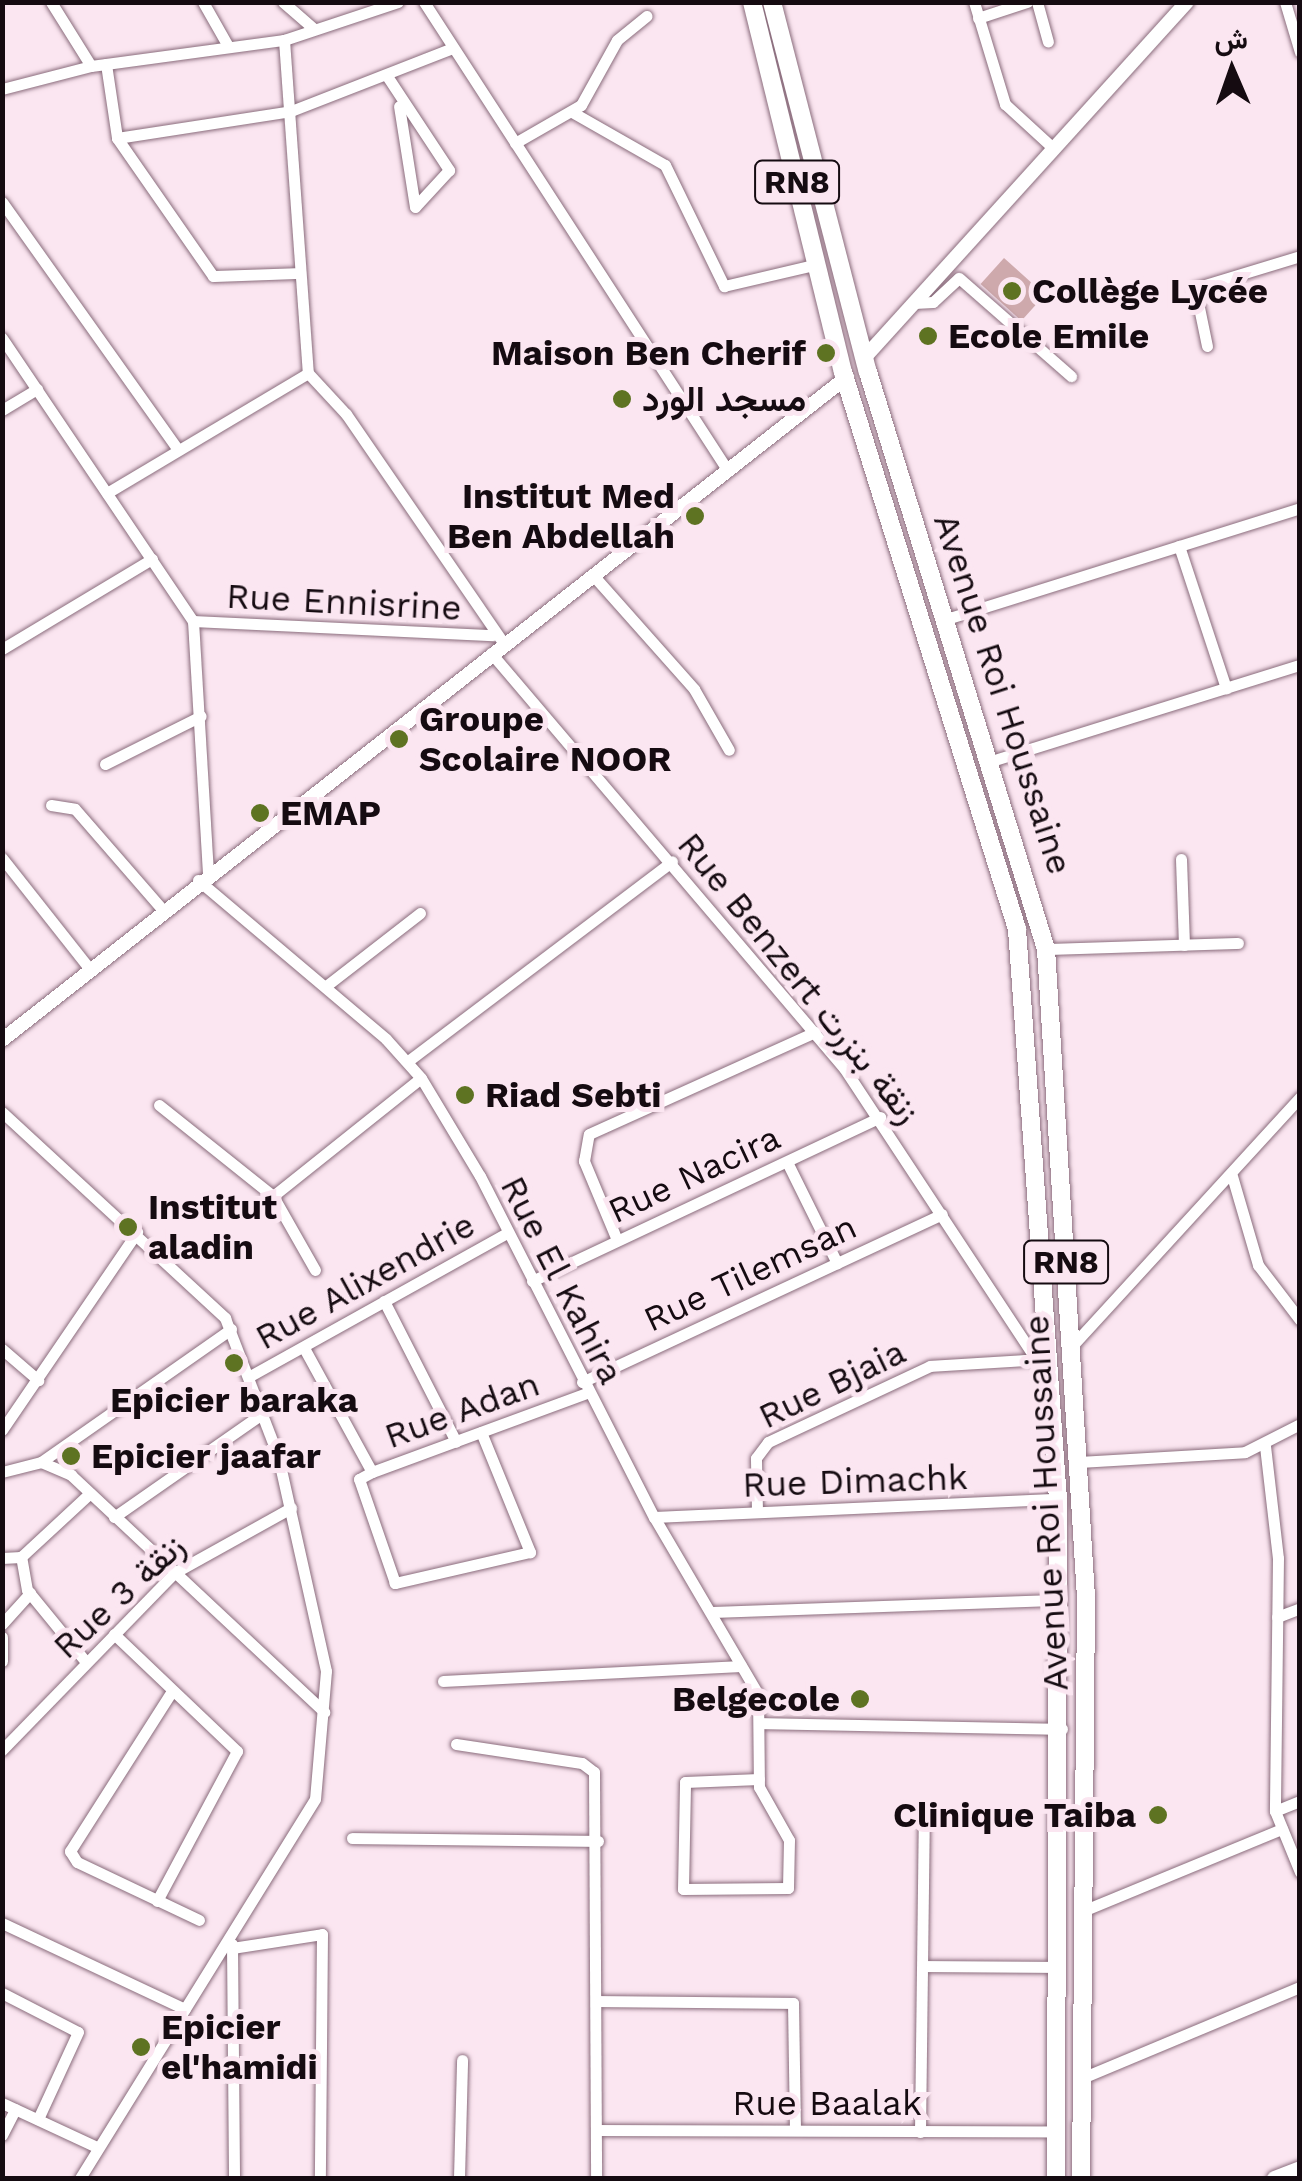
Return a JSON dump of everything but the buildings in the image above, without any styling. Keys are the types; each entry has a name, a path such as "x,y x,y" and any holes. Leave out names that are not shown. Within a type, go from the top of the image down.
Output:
{"main road":[{"name":"Avenue Roi Houssaine","path":"752,2 846,372 1017,929 1043,1359 1058,1500 1062,1729 1056,2178"},
{"name":"Avenue Roi Houssaine","path":"772,2 865,361 1046,949 1080,1462 1085,1910 1081,2178"},
{"path":"846,372 865,361"},
{"path":"1274,2178 1300,2168"}],"street":[{"path":"204,2 228,46"},
{"path":"283,2 314,29"},
{"path":"3,87 91,66 284,40 398,2"},
{"path":"424,2 450,50 516,143 728,471"},
{"path":"974,2 1005,104 1052,147"},
{"path":"978,18 1027,2"},
{"path":"1037,2 1048,42"},
{"path":"865,361 1052,147 1187,2"},
{"path":"1284,2 1300,52"},
{"path":"55,4 91,66"},
{"path":"516,143 572,112 592,91 617,40 648,16"},
{"path":"107,493 176,447 308,372 297,274 291,110 284,40"},
{"path":"117,138 291,110 450,50"},
{"path":"106,64 117,138 212,276 297,274"},
{"path":"387,76 399,106 410,204 415,207 448,170 399,106"},
{"path":"572,112 665,165 724,286 818,264"},
{"path":"2,202 176,447"},
{"path":"1207,346 1195,288 1300,256"},
{"path":"914,303 933,302 959,278 1071,376"},
{"path":"4,342 193,621 200,716 203,876"},
{"name":"Rue Benzert زنقة بنزرت","path":"308,372 346,414 496,644 815,1032 880,1117 1043,1359"},
{"path":"2,1040 496,644 728,471 846,372"},
{"path":"2,410 37,389"},
{"path":"946,619 1300,508"},
{"path":"1179,546 1226,688"},
{"path":"2,649 152,560"},
{"path":"592,574 694,688 729,750"},
{"name":"Rue Ennisrine","path":"193,621 496,644"},
{"path":"991,761 1300,665"},
{"path":"105,764 200,716"},
{"path":"50,805 74,810 162,908"},
{"path":"2,858 90,968"},
{"path":"1181,859 1184,945"},
{"path":"408,1061 672,861"},
{"name":"Rue El Kahira","path":"203,876 408,1061 420,1078 507,1234 654,1517 758,1694 759,1779"},
{"path":"326,986 420,913"},
{"path":"1046,949 1238,943"},
{"path":"617,1240 584,1162 589,1134 815,1032"},
{"path":"273,1196 420,1078"},
{"path":"1072,1346 1232,1176 1300,1097"},
{"path":"159,1105 273,1196 316,1270"},
{"path":"2,1112 136,1232 231,1329 264,1414 291,1508 323,1648 324,1712 316,1799 80,2178"},
{"name":"Rue Nacira","path":"532,1281 880,1117"},
{"path":"786,1162 837,1263"},
{"path":"1232,1176 1258,1264 1300,1320"},
{"name":"Rue Tilemsan","path":"584,1388 942,1214"},
{"path":"2,1430 136,1232"},
{"name":"Rue Alixendrie","path":"250,1376 507,1234"},
{"path":"384,1301 456,1442"},
{"path":"2,1472 41,1462 231,1329"},
{"path":"304,1348 372,1472"},
{"path":"2,1349 38,1380"},
{"name":"Rue Bjaia","path":"757,1512 756,1458 768,1442 930,1366 1043,1359"},
{"name":"Rue Adan","path":"482,1432 529,1542 527,1554 395,1584 358,1482 372,1472 482,1432 584,1388"},
{"path":"114,1517 264,1414"},
{"path":"1080,1462 1265,1446 1300,1424"},
{"path":"1265,1446 1276,1516 1275,1811 1300,1872"},
{"path":"41,1462 90,1493 324,1712"},
{"path":"2,1558 22,1557 90,1493"},
{"name":"Rue Dimachk","path":"654,1517 1058,1500"},
{"name":"Rue 3 زنقة","path":"2,1750 174,1573 291,1508"},
{"path":"22,1557 30,1594 86,1662"},
{"path":"2,1624 30,1594"},
{"path":"712,1612 1061,1600"},
{"path":"1278,1617 1300,1608"},
{"path":"114,1634 237,1751 157,1901"},
{"path":"2,1637 2,1661"},
{"path":"442,1682 741,1666"},
{"path":"172,1691 70,1850 77,1862 199,1920"},
{"path":"760,1723 1062,1729"},
{"path":"456,1744 588,1766 598,1841 596,2178"},
{"path":"759,1779 789,1840 788,1888 683,1889 685,1782 759,1779"},
{"path":"1275,1811 1300,1801"},
{"path":"920,2132 924,1812"},
{"path":"1085,1910 1282,1829"},
{"path":"352,1838 598,1841"},
{"path":"2,1923 184,2008"},
{"path":"232,1930 234,2178"},
{"path":"232,1948 322,1934 320,2178"},
{"path":"922,1966 1060,1966"},
{"path":"1082,2078 1300,1987"},
{"path":"2,1993 78,2032 38,2119"},
{"path":"598,2001 793,2003 794,2130"},
{"path":"459,2178 462,2060"},
{"path":"2,2135 9,2106 97,2148"},
{"name":"Rue Baalak","path":"598,2130 1056,2132"}],"place":[{"name":"Collège Lycée","path":"1012,291"},
{"name":"Ecole Emile","path":"928,336"},
{"name":"Maison Ben Cherif","path":"826,353"},
{"name":"مسجد الورد","path":"622,399"},
{"name":"Institut Med Ben Abdellah","path":"695,516"},
{"name":"Groupe Scolaire NOOR","path":"399,739"},
{"name":"EMAP","path":"260,813"},
{"name":"Riad Sebti","path":"465,1095"},
{"name":"Institut aladin","path":"128,1227"},
{"name":"Epicier baraka","path":"234,1363"},
{"name":"Epicier jaafar","path":"71,1456"},
{"name":"Belgecole","path":"860,1699"},
{"name":"Clinique Taiba","path":"1158,1815"},
{"name":"Epicier el'hamidi","path":"141,2047"}]}
